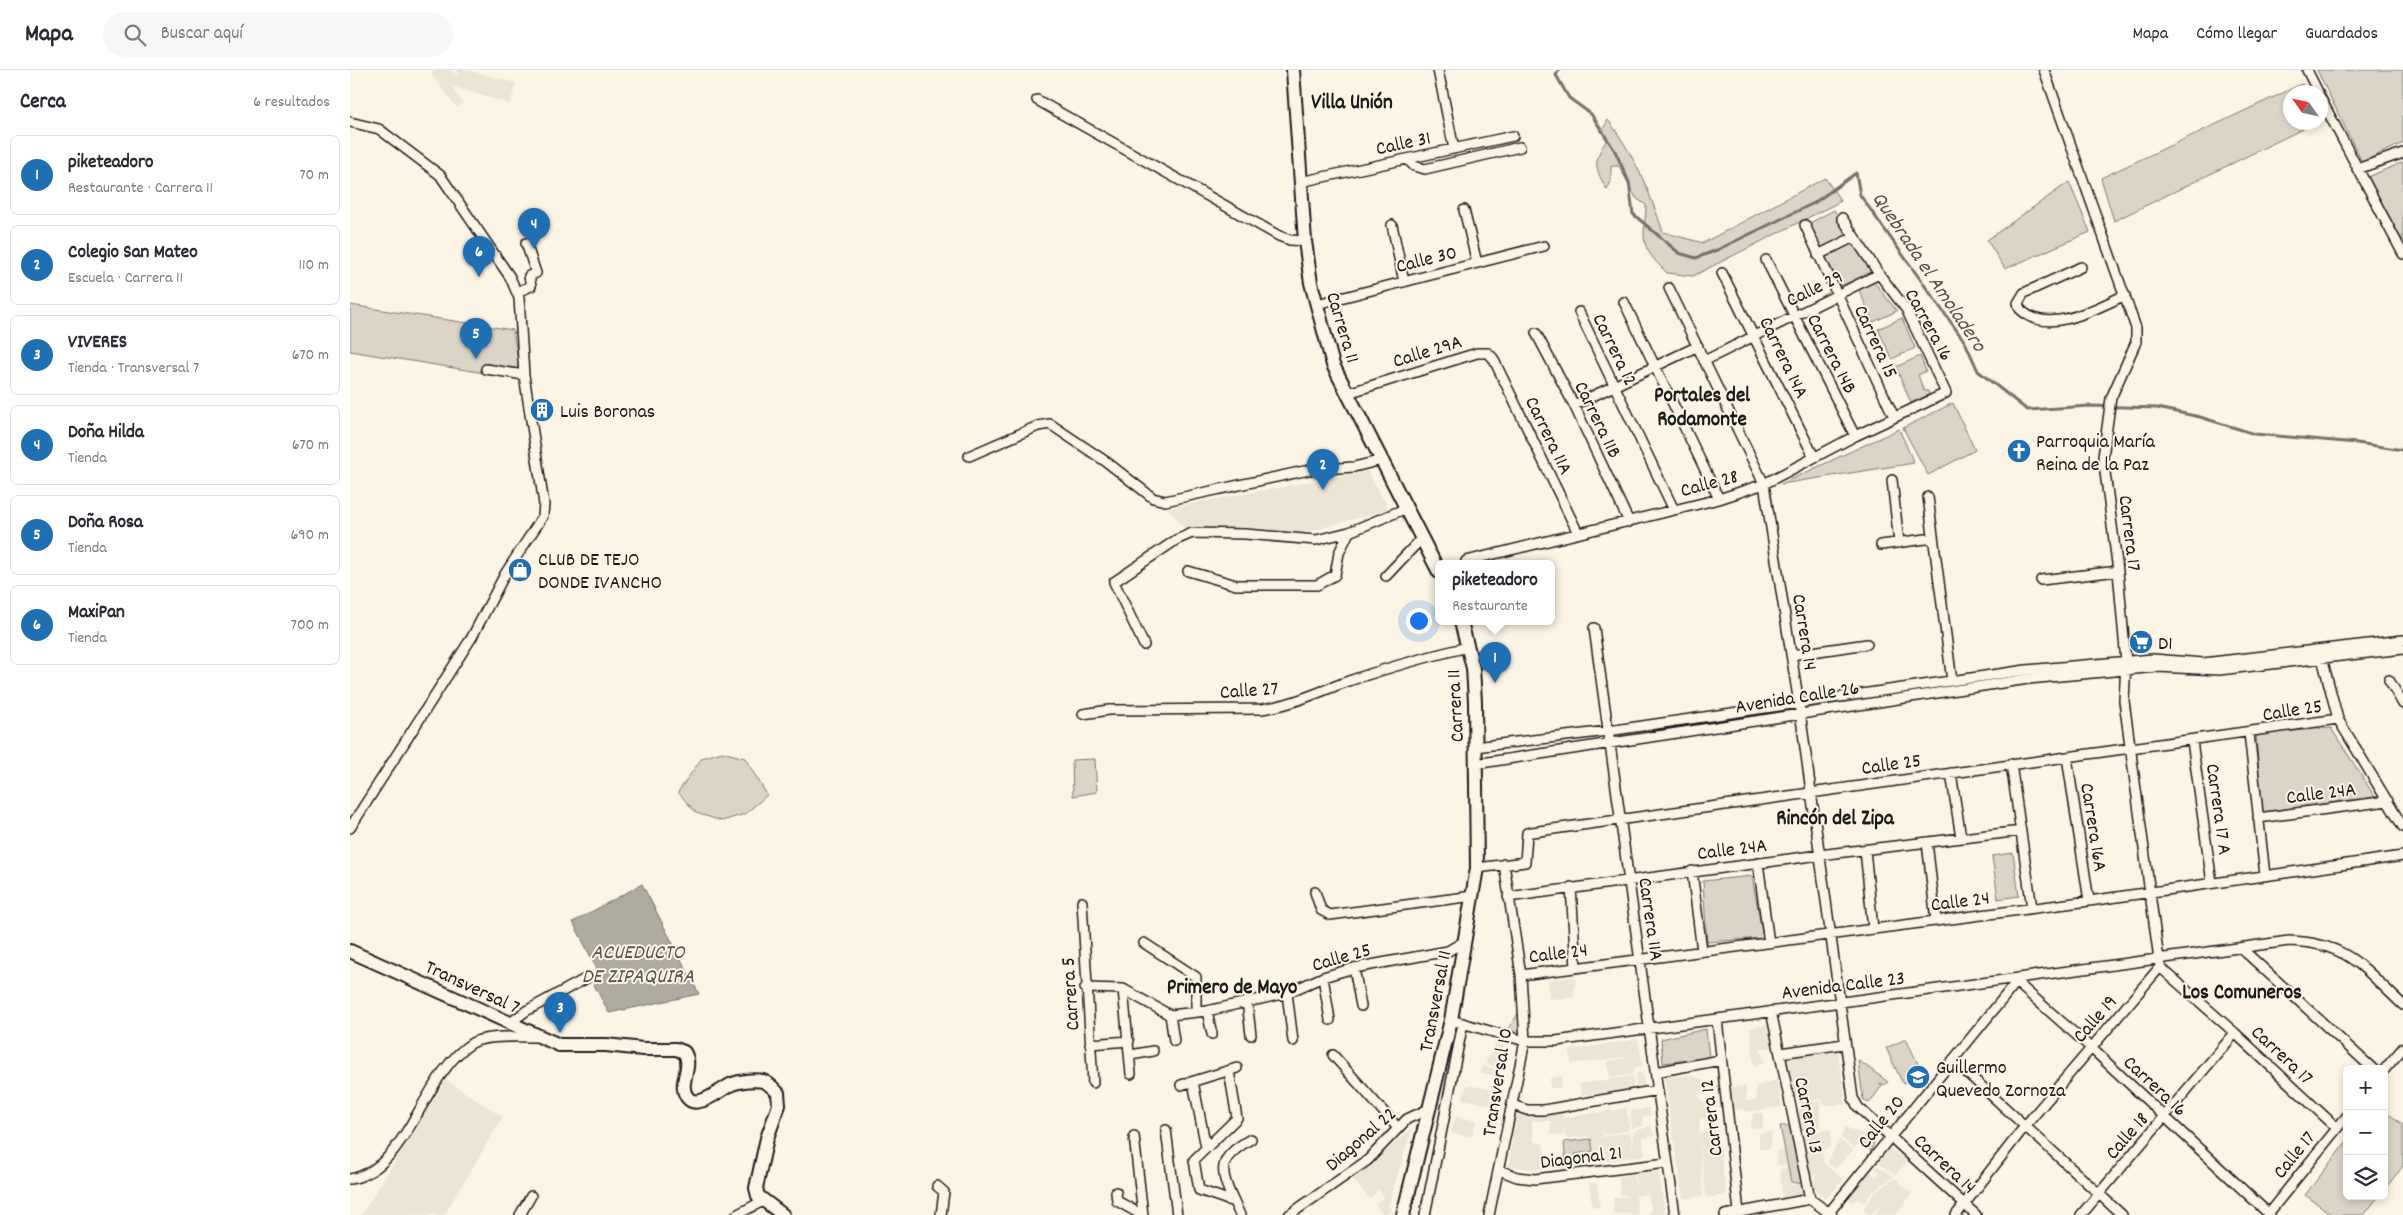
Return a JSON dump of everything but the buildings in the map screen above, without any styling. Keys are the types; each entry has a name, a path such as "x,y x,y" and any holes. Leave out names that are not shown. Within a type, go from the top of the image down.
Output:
{"street":[{"name":"Carrera 11","path":"1293,70 1304,241 1317,304 1333,365 1435,564"},
{"path":"1438,70 1454,149"},
{"name":"Carrera 17","path":"2044,70 2136,328 2136,342 2111,398 2103,456 2118,571 2125,665 2124,701 2160,963 2337,1128"},
{"path":"2307,70 2314,85"},
{"path":"1037,100 1279,236 1290,240 1304,241"},
{"path":"2328,113 2402,251"},
{"path":"350,122 379,129 440,175 510,277 519,298 524,375 544,504 543,516 506,574 472,637 350,828"},
{"name":"Calle 31","path":"1300,182 1514,136"},
{"path":"1408,160 1414,166 1425,169 1520,147"},
{"path":"2357,169 2403,154"},
{"path":"1464,210 1477,264"},
{"name":"Calle 29","path":"1704,361 1879,274 1842,218"},
{"path":"1392,225 1404,282"},
{"name":"Carrera 15","path":"1805,225 1894,417"},
{"path":"1818,255 1854,237"},
{"path":"517,292 531,286 529,276 536,273 526,243"},
{"name":"Calle 30","path":"1317,304 1544,246"},
{"name":"Carrera 14B","path":"1766,260 1855,436"},
{"path":"2081,267 2024,293 2018,303 2020,309 2032,317 2061,320 2072,318 2125,295"},
{"name":"Carrera 14A","path":"1722,273 1814,457"},
{"name":"Carrera 16","path":"1879,274 1906,309 1946,393"},
{"name":"Carrera 14","path":"1669,288 1764,484 1792,655 1844,1044 1853,1098 1858,1107 1976,1215"},
{"path":"1624,302 1719,500"},
{"name":"Carrera 12","path":"1579,312 1674,510"},
{"name":"Carrera 11B","path":"1536,333 1574,406 1629,522"},
{"path":"1574,406 1654,365 1698,346"},
{"name":"Calle 29A","path":"1348,393 1478,353 1488,353"},
{"name":"Carrera 11A","path":"1488,353 1493,358 1578,533"},
{"path":"486,369 524,375"},
{"name":"Calle 28","path":"1470,560 1719,500 1764,484 1855,436 1946,393"},
{"path":"969,456 1038,426 1050,424 1108,463 1154,498 1165,501 1309,470 1354,466 1382,460"},
{"path":"1892,480 1899,543"},
{"path":"1928,497 1952,681"},
{"path":"1144,645 1114,582 1176,540 1192,533 1212,533 1316,540 1349,532 1407,508"},
{"path":"1188,571 1236,585 1316,585 1335,575 1339,553 1349,532"},
{"path":"1386,576 1422,538"},
{"path":"1881,545 1933,538"},
{"path":"2041,580 2118,571"},
{"name":"Carrera 11","path":"1462,625 1472,668 1475,702 1475,790"},
{"name":"Carrera 11A","path":"1594,628 1675,1215"},
{"path":"2125,665 2153,659 2203,663 2403,640"},
{"path":"1792,655 1867,644"},
{"name":"Calle 27","path":"1083,714 1109,710 1262,709 1283,706 1346,682 1420,658 1468,647"},
{"path":"2125,665 2218,670 2403,649"},
{"path":"2322,658 2338,719 2403,827"},
{"name":"Avenida Calle 26","path":"1475,747 1608,731 2026,670 2125,665"},
{"name":"Avenida Calle 26","path":"1475,764 2125,665"},
{"path":"2389,680 2403,704"},
{"name":"Calle 25","path":"1478,868 1525,862 1527,833 2338,719"},
{"path":"2249,733 2265,875"},
{"name":"Carrera 17 A","path":"2192,741 2212,883"},
{"name":"Carrera 16A","path":"2067,757 2089,901"},
{"path":"2011,764 2032,908"},
{"path":"1950,773 1961,838"},
{"name":"Transversal 11","path":"1404,1215 1431,1108 1457,1022 1465,941 1478,868 1475,790"},
{"name":"Calle 24A","path":"2258,818 2388,801"},
{"name":"Calle 24A","path":"1508,897 1628,879 2021,831"},
{"path":"1927,842 1936,921"},
{"path":"1865,850 1874,929"},
{"name":"Calle 24","path":"1521,975 2089,901 2403,856"},
{"path":"1758,863 1769,943"},
{"name":"Transversal 10","path":"1489,1215 1525,1041 1521,975 1504,864"},
{"path":"1692,871 1702,951"},
{"path":"1571,888 1576,968"},
{"path":"1315,892 1321,910 1330,915 1473,896"},
{"name":"Carrera 5","path":"1082,902 1085,988 1092,1083"},
{"name":"Calle 25","path":"1170,1015 1208,1011 1286,993 1323,977 1354,968 1448,951 1465,941"},
{"name":"Avenida Calle 23","path":"1457,1022 1525,1041 1556,1041 1717,1020 1771,1010 2160,963 2289,941 2312,942 2333,947 2352,958 2403,1004"},
{"path":"1144,944 1196,977 1196,1011"},
{"path":"2241,948 2369,1065"},
{"name":"Transversal 7","path":"350,951 510,1023 536,1037 559,1045 573,1047 606,1045 643,1050 676,1049 684,1052 689,1065 683,1086 685,1095 690,1100 698,1102 733,1084 763,1081 770,1085 778,1093 779,1104 767,1138 756,1181 758,1196 763,1201"},
{"name":"Calle 19","path":"1956,1215 2025,1126 2160,963"},
{"path":"1354,968 1361,1006"},
{"path":"1323,977 1330,1020"},
{"path":"510,1023 526,1011 587,978"},
{"name":"Carrera 16","path":"2017,981 2269,1214"},
{"name":"Calle 20","path":"1829,1214 2017,981"},
{"path":"1085,988 1123,988 1170,1015 1174,1041"},
{"path":"1123,988 1131,1055 1131,1074"},
{"path":"1286,993 1293,1041"},
{"path":"1247,1001 1251,1035"},
{"name":"Carrera 13","path":"1771,1010 1810,1199"},
{"path":"1208,1011 1212,1034"},
{"name":"Carrera 12","path":"1717,1020 1739,1212"},
{"path":"1425,1215 1457,1022"},
{"name":"Calle 18","path":"2081,1215 2235,1033"},
{"path":"350,1179 370,1171 394,1152 447,1064 473,1042 505,1037 536,1037"},
{"path":"1090,1044 1129,1041"},
{"path":"1780,1053 1844,1044"},
{"path":"2388,1065 2403,1048"},
{"path":"1131,1055 1153,1051"},
{"path":"1333,1055 1398,1128"},
{"path":"1655,1072 1721,1060"},
{"path":"1953,1060 2122,1215"},
{"path":"1181,1085 1233,1069 1237,1118 1194,1160 1199,1190 1234,1202"},
{"path":"1193,1082 1206,1147"},
{"path":"1512,1105 1527,1110 1544,1110 1658,1090"},
{"name":"Diagonal 22","path":"1290,1215 1368,1160 1407,1119 1431,1108"},
{"name":"Calle 17","path":"2269,1214 2343,1121"},
{"path":"1166,1130 1176,1215"},
{"path":"1134,1136 1143,1215"},
{"path":"1240,1215 1223,1180 1223,1169 1229,1157 1251,1139"},
{"name":"Diagonal 21","path":"1499,1170 1517,1177 1535,1179 1668,1163"},
{"path":"937,1186 944,1192 941,1215"},
{"path":"1116,1192 1117,1201 1143,1215"},
{"path":"520,1215 532,1196"},
{"path":"1725,1215 1810,1199 1829,1214"},
{"path":"736,1215 763,1201 783,1215"}],"shaded area":[{"path":"435,70 451,70 457,75 458,70 468,70 516,83 510,104 454,87 454,92 463,103 457,108 431,74"},
{"path":"2317,70 2403,70 2403,143 2362,162 2328,92 2328,85 2324,85"},
{"path":"2283,93 2283,130 2301,130 2114,221 2101,178"},
{"path":"1608,120 1626,146 1640,174 1653,202 1663,232 1703,243 1825,178 1841,201 1693,276 1667,273 1651,255 1644,239 1646,205 1636,198 1619,166 1611,166 1611,182 1607,190 1600,176 1597,160 1607,140 1603,129"},
{"path":"2403,162 2403,242 2368,177"},
{"path":"2069,182 2090,232 2005,269 1987,240"},
{"path":"1834,210 1852,235 1821,252 1808,224"},
{"path":"1854,240 1874,271 1840,286 1825,256"},
{"path":"1874,282 1897,311 1873,322 1859,290"},
{"path":"350,305 513,330 521,379 350,351"},
{"path":"1902,318 1915,348 1892,359 1878,329"},
{"path":"1920,356 1926,371 1918,375 1924,391 1928,391 1929,395 1911,403 1896,367"},
{"path":"1953,403 1975,450 1928,475 1903,428"},
{"path":"1899,429 1914,463 1781,484"},
{"path":"1367,471 1389,509 1301,534 1185,529 1168,508"},
{"path":"2331,728 2375,797 2262,812 2256,734"},
{"path":"722,752 745,758 767,795 745,814 722,821 696,813 678,792 702,758"},
{"path":"1095,759 1097,792 1073,796 1072,760"},
{"path":"2013,853 2019,896 1998,899 1992,856"},
{"path":"1752,876 1763,938 1707,942 1703,881"},
{"path":"1576,976 1573,998 1549,999 1548,980"},
{"path":"1524,1004 1525,1041 1504,1036"},
{"path":"1771,1023 1771,1048 1760,1048 1765,1063 1754,1067 1750,1028"},
{"path":"1706,1029 1709,1058 1663,1063 1661,1039"},
{"path":"1638,1039 1643,1066 1634,1067 1633,1074 1610,1078 1607,1062 1632,1056 1571,1064 1570,1050"},
{"path":"1906,1039 1923,1074 1903,1084 1886,1048"},
{"path":"1496,1043 1504,1046 1499,1068 1485,1063"},
{"path":"1838,1052 1846,1105 1824,1105 1821,1099 1799,1103 1784,1057"},
{"path":"1858,1060 1888,1082 1884,1085 1880,1083 1882,1086 1869,1103 1863,1099"},
{"path":"1483,1065 1498,1070 1496,1076 1479,1072"},
{"path":"1636,1073 1643,1073 1645,1089 1635,1090"},
{"path":"1688,1075 1703,1080 1705,1094 1698,1095 1716,1117 1700,1119 1699,1133 1718,1130 1726,1195 1706,1198 1700,1139 1703,1196 1683,1199 1664,1077"},
{"path":"1562,1076 1561,1088 1550,1088 1550,1078"},
{"path":"1633,1076 1633,1089 1582,1095 1579,1084"},
{"path":"446,1080 503,1117 444,1215 361,1215"},
{"path":"1777,1080 1782,1107 1746,1112 1742,1109 1734,1110 1730,1087 1746,1086 1746,1101 1756,1100 1756,1086"},
{"path":"1467,1085 1496,1090 1491,1105 1462,1099"},
{"path":"1820,1101 1820,1128 1802,1130 1798,1106"},
{"path":"1565,1106 1563,1118 1627,1108 1629,1130 1603,1135 1602,1129 1602,1137 1630,1132 1633,1150 1633,1132 1650,1126 1655,1136 1643,1138 1645,1155 1594,1163 1591,1136 1565,1138 1563,1125 1563,1136 1550,1134 1551,1121 1532,1121 1534,1142 1543,1143 1548,1167 1536,1170 1509,1166 1515,1116"},
{"path":"1649,1108 1651,1115 1643,1116 1643,1126 1631,1129 1631,1111"},
{"path":"1753,1113 1763,1113 1763,1129 1750,1128"},
{"path":"2388,1113 2403,1125 2403,1166 2388,1185"},
{"path":"1455,1117 1477,1120 1471,1137 1451,1133"},
{"path":"1780,1126 1791,1126 1802,1184 1791,1182"},
{"path":"1845,1127 1863,1134 1861,1142 1854,1148 1840,1137"},
{"path":"1412,1128 1388,1206 1392,1210 1383,1215 1375,1204 1384,1197 1378,1189 1370,1199 1353,1180"},
{"path":"1831,1129 1831,1146 1822,1151 1824,1164 1844,1179 1826,1199 1810,1186 1817,1174 1811,1176 1803,1134"},
{"path":"1772,1132 1770,1149 1759,1149 1759,1133"},
{"path":"1865,1136 1874,1141 1871,1151 1862,1144"},
{"path":"1591,1139 1593,1151 1575,1154 1575,1165 1566,1165 1564,1142"},
{"path":"1839,1139 1853,1150 1835,1169 1827,1163"},
{"path":"2343,1146 2343,1200 2376,1200 2364,1215 2333,1215 2305,1195"},
{"path":"1890,1148 1908,1161 1895,1175 1878,1163"},
{"path":"1784,1150 1787,1165 1777,1165 1776,1151"},
{"path":"1877,1166 1894,1176 1883,1184 1879,1180 1882,1185 1874,1191 1867,1186 1873,1191 1864,1203 1858,1199 1853,1202 1848,1198 1870,1171 1877,1177 1879,1172 1874,1169"},
{"path":"1789,1168 1791,1185 1802,1184 1804,1195 1782,1198 1780,1169"},
{"path":"1659,1172 1665,1215 1647,1215 1651,1209 1648,1194 1636,1196 1638,1215 1613,1214 1613,1198 1630,1196 1620,1194 1619,1177 1634,1174 1636,1189 1636,1173"},
{"path":"1895,1178 1912,1193 1896,1215 1874,1215 1881,1206 1869,1215 1863,1209 1875,1192"},
{"path":"1589,1183 1597,1183 1600,1207 1592,1207"}],"water":[{"name":"ACUEDUCTO DE ZIPAQUIRA","path":"642,884 699,994 609,1013 592,981 601,977 573,922"}],"waterway":[{"name":"Quebrada el Amoladero","path":"1559,70 1556,75 1569,98 1591,114 1615,151 1629,182 1633,214 1679,253 1696,258 1717,250 1814,203 1856,173 1860,195 1965,342 1978,371 2027,410 2090,406 2157,408 2200,417 2255,434 2357,443 2403,450"}],"place":[{"name":"Doña Hilda","path":"534,249"},
{"name":"MaxiPan","path":"479,277"},
{"name":"Doña Rosa","path":"476,359"},
{"name":"Luis Boronas","path":"542,410"},
{"name":"Parroquia María Reina de la Paz","path":"2019,451"},
{"name":"Colegio San Mateo","path":"1323,490"},
{"name":"CLUB DE TEJO DONDE IVANCHO","path":"520,570"},
{"name":"D1","path":"2141,642"},
{"name":"piketeadoro","path":"1495,683"},
{"name":"VIVERES","path":"560,1033"},
{"name":"Guillermo Quevedo Zornoza","path":"1918,1077"}],"district":[{"name":"Villa Unión","path":"1352,101"},
{"name":"Portales del Rodamonte","path":"1702,406"},
{"name":"Rincón del Zipa","path":"1835,817"},
{"name":"Primero de Mayo","path":"1232,986"},
{"name":"Los Comuneros","path":"2242,991"}]}
